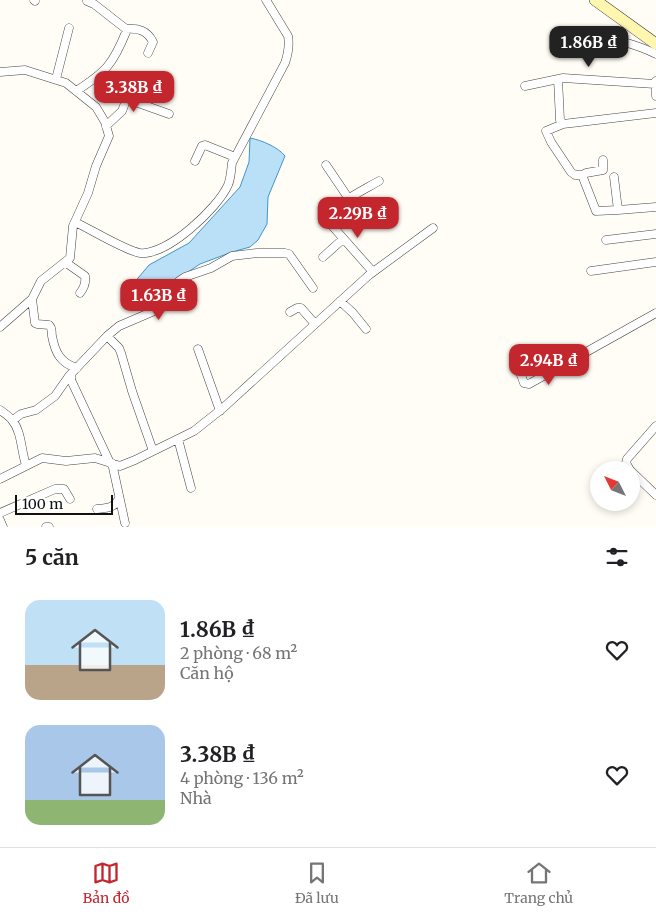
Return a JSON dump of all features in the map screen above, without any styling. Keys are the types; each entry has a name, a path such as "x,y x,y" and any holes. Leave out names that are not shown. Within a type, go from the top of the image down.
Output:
{"main road":[{"path":"595,0 656,44"}],"street":[{"path":"75,222 135,252 148,252 187,233 218,201 228,186 232,162 285,63 289,49 288,36 266,0"},
{"path":"87,2 94,4 126,29 141,30 151,37 153,42 148,53"},
{"path":"56,79 69,28"},
{"path":"76,91 106,70 122,42 126,29"},
{"path":"569,40 585,36 618,41 640,46 656,54"},
{"path":"0,72 25,70 66,83 96,107 109,136 96,166 88,193 73,226 70,258 41,281 32,299 0,327"},
{"path":"525,86 563,78 656,82 656,96"},
{"path":"558,79 560,120 563,124"},
{"path":"106,126 122,112 134,80"},
{"path":"127,100 169,114"},
{"path":"603,160 603,170 575,175 551,142 546,131 563,124 656,113"},
{"path":"195,161 202,146 205,145 235,157"},
{"path":"326,165 349,199"},
{"path":"582,175 596,211 656,207"},
{"path":"614,177 618,210"},
{"path":"373,272 327,220 329,213 379,181"},
{"path":"0,479 42,458 66,461 94,458 120,466 194,431 220,411 373,272 433,228"},
{"path":"606,240 656,234"},
{"path":"323,257 343,239"},
{"path":"13,420 21,414 36,410 55,396 77,368 119,326 161,308 182,279 211,268 232,256 278,252 289,254 313,288"},
{"path":"65,262 85,276 84,289 80,292"},
{"path":"591,271 656,262"},
{"path":"32,299 35,323 49,325 52,328 54,346 58,356 68,365 77,368"},
{"path":"340,301 366,329"},
{"path":"290,312 301,308 315,324"},
{"path":"514,356 524,383 529,384 656,313"},
{"path":"107,336 119,348 153,451"},
{"path":"198,349 220,411"},
{"path":"71,375 71,380 111,463 124,523"},
{"path":"0,410 13,420 26,465"},
{"path":"626,461 655,430"},
{"path":"178,439 191,488"},
{"path":"640,480 656,494"},
{"path":"0,513 55,489 64,489 70,499"},
{"path":"97,509 112,507 117,504 120,498"},
{"path":"0,520 3,527"}],"water":[{"path":"250,138 269,144 285,156 268,197 267,224 258,240 250,247 200,264 179,278 165,301 151,310 144,311 139,309 127,296 128,290 149,265 189,243 240,187 249,162"}]}
